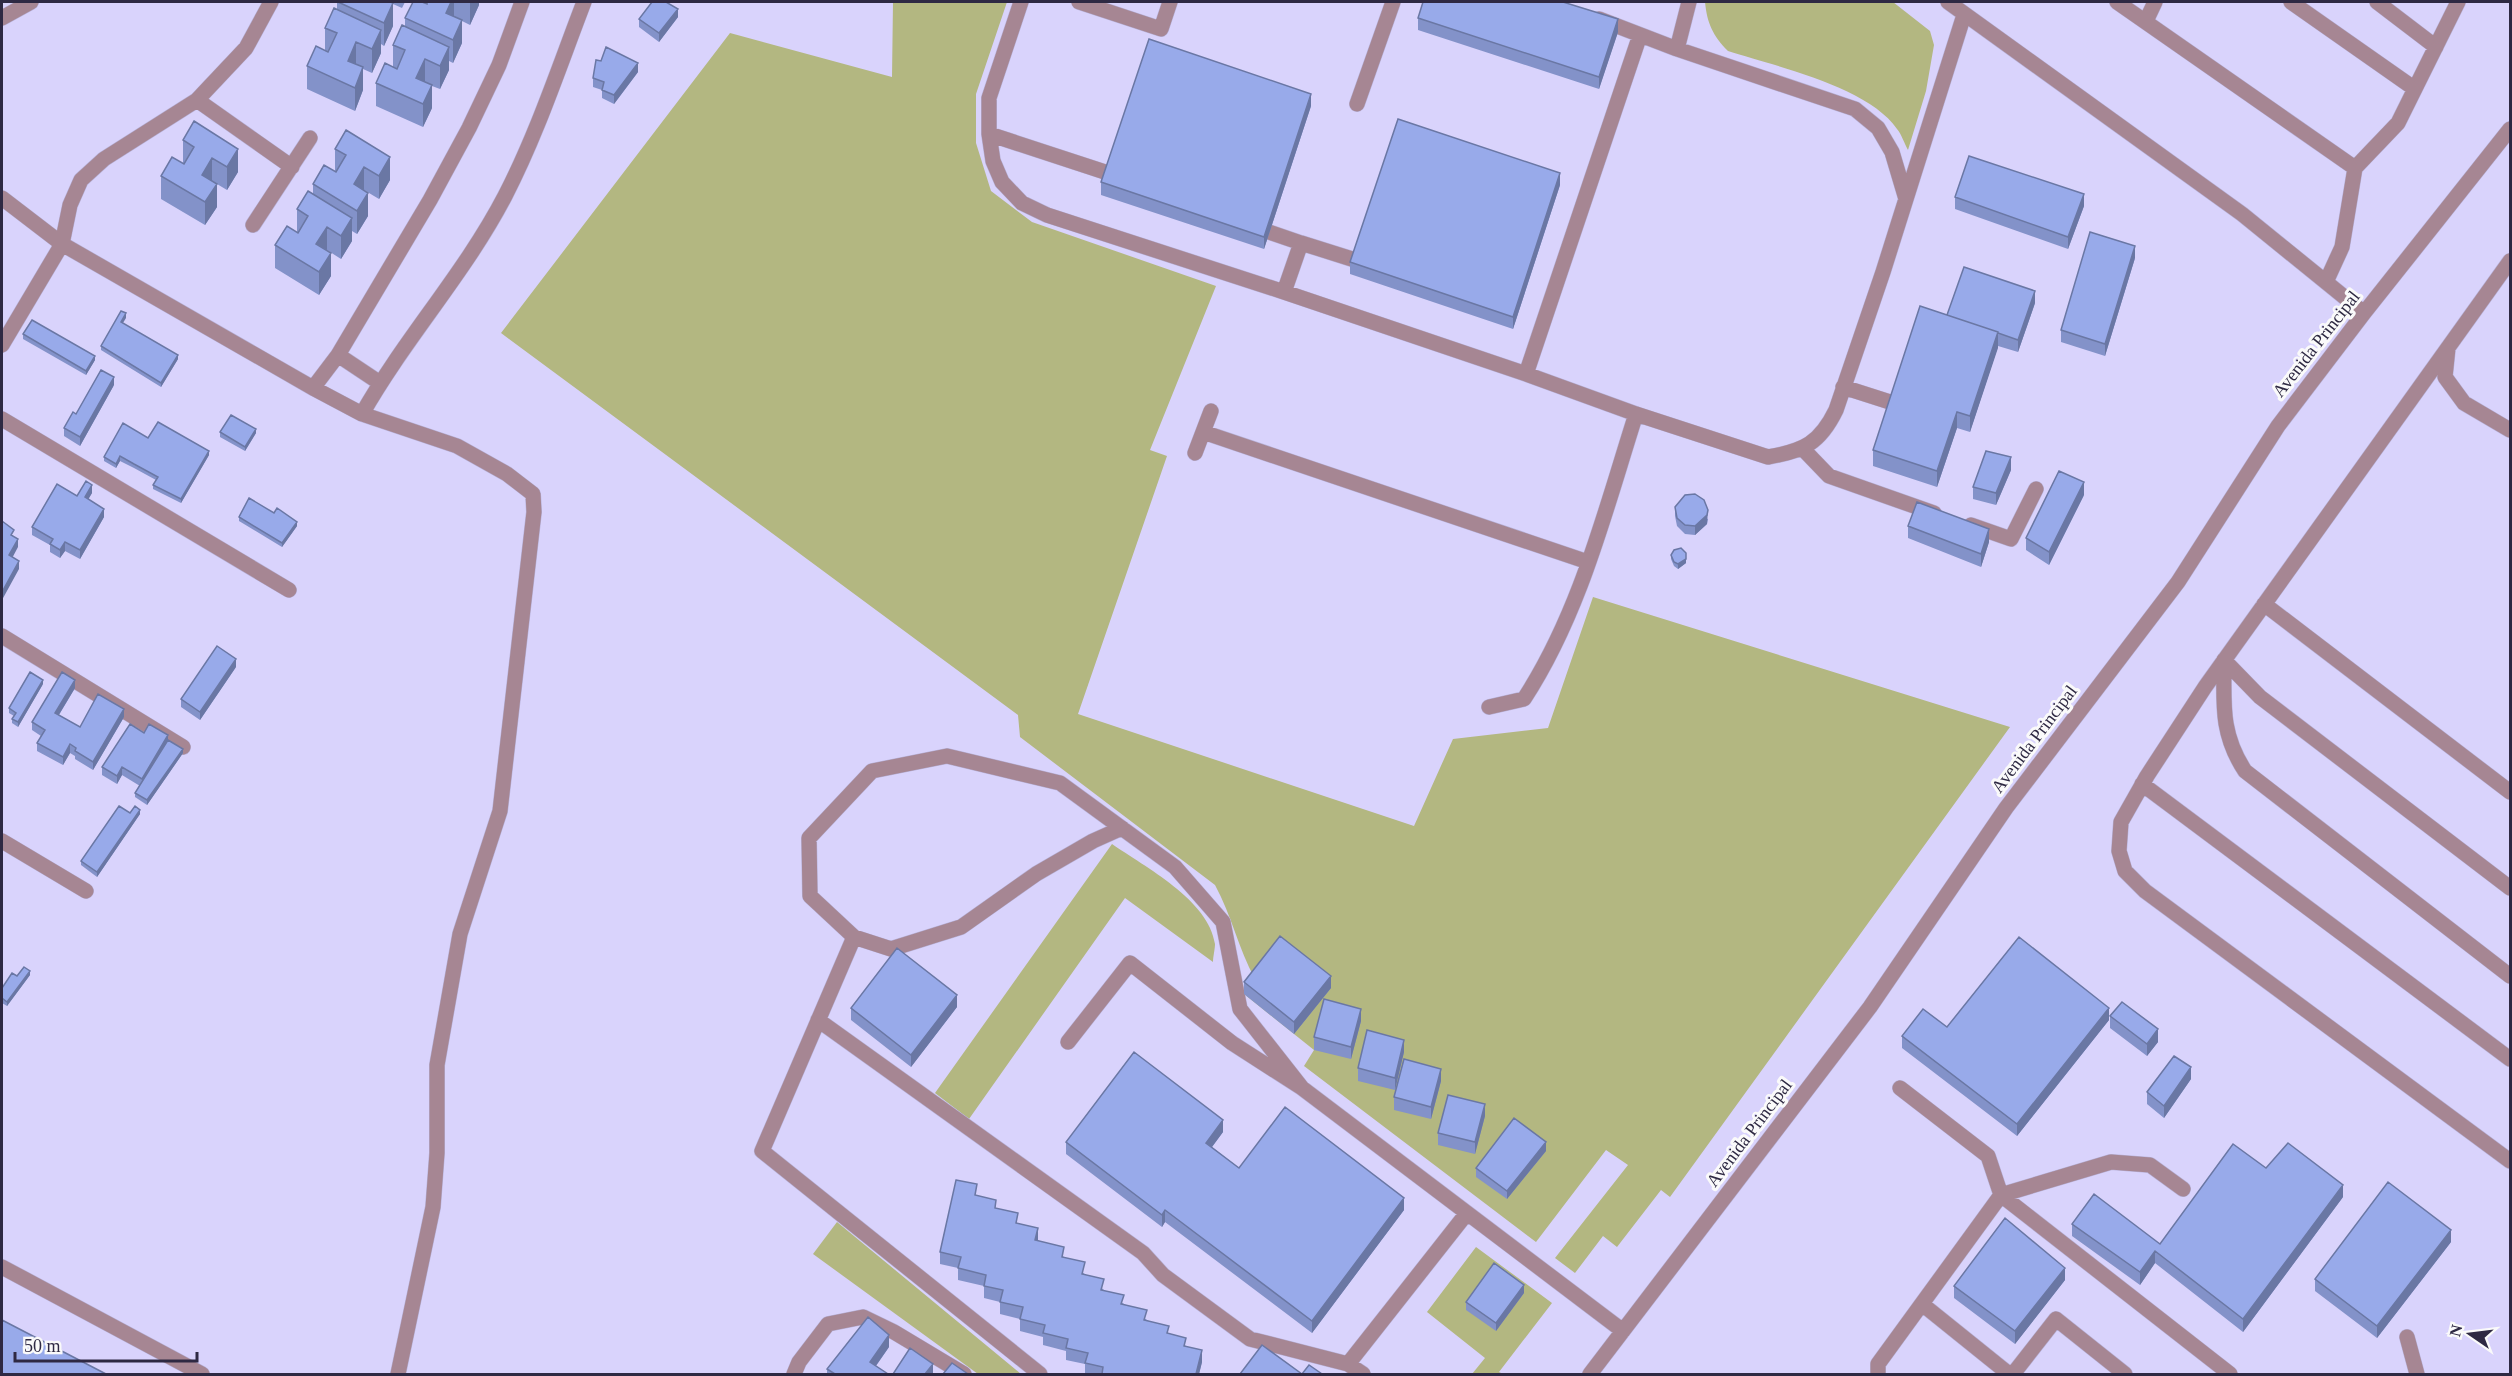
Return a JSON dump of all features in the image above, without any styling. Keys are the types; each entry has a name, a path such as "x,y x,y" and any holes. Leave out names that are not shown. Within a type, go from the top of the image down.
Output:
{"street":[{"path":"2,18 31,2"},
{"path":"2,345 62,244 69,205 81,180 104,159 197,100 246,48 271,2"},
{"path":"313,388 338,355 430,200 469,128 499,65 522,2"},
{"path":"362,414 380,383 469,255 504,197 534,133 584,2"},
{"path":"1021,2 989,98 989,134 993,161 1002,182 1022,203 1047,215 1284,292 1636,414 1768,457 1791,453 1809,446 1826,430 1844,387 1964,15"},
{"path":"1079,2 1161,29 1170,2"},
{"path":"1357,104 1393,2"},
{"path":"1677,49 1689,2"},
{"path":"1948,2 2242,214 2364,313"},
{"path":"2117,2 2355,168"},
{"path":"2146,21 2155,2"},
{"path":"2291,2 2415,89"},
{"path":"2377,2 2436,47"},
{"path":"2326,282 2342,247 2355,168 2398,123 2458,2"},
{"path":"1584,14 1677,49 1855,110 1878,128 1892,152 1906,199"},
{"path":"1526,374 1640,35"},
{"path":"197,100 292,167"},
{"name":"Avenida Principal","path":"1590,1374 1870,1007 2006,808 2178,582 2278,426 2364,313 2511,129"},
{"path":"989,134 1108,173"},
{"path":"253,225 310,138"},
{"path":"2,198 62,244 313,388 362,414 457,446 507,474 532,494 534,512 500,811 460,934 437,1065 437,1153 433,1207 398,1374"},
{"path":"1269,232 1355,260"},
{"path":"1284,292 1301,243"},
{"path":"2508,269 2448,348 2224,660 2142,784 2121,822 2119,851 2126,871 2145,891 2511,1161"},
{"path":"2448,348 2445,377 2464,403 2511,430"},
{"path":"338,355 380,383"},
{"path":"1844,387 1893,403"},
{"path":"1195,453 1211,411"},
{"path":"1489,707 1524,699 1536,680 1579,592 1636,414"},
{"path":"2,419 289,590"},
{"path":"1203,432 1588,562"},
{"path":"1803,448 1830,476 2011,539 2036,489"},
{"path":"2264,604 2511,792"},
{"path":"2,636 183,747"},
{"path":"2224,660 2260,696 2511,888"},
{"path":"2224,660 2224,721 2233,752 2245,771 2511,976"},
{"path":"1122,828 1093,841 1036,874 961,927 891,949 854,938 810,896 808,838 872,771 947,756 1060,783 1122,828 1175,867 1223,922 1240,1009 1302,1088"},
{"path":"2142,784 2511,1059"},
{"path":"2,841 86,891"},
{"path":"854,938 762,1151 1040,1374"},
{"path":"1068,1042 1130,963 1232,1043 1302,1088 1623,1331"},
{"path":"818,1020 1143,1253 1163,1275 1250,1339 1348,1364 1363,1374"},
{"path":"1900,1088 1988,1156 2001,1195 2220,1371"},
{"path":"1878,1374 1878,1364 2001,1195 2111,1162 2150,1165 2183,1189"},
{"path":"1348,1364 1467,1213"},
{"path":"2,1267 202,1374"},
{"path":"1922,1304 2012,1374 2056,1320 2126,1374"},
{"path":"794,1374 799,1362 828,1324 863,1317 894,1332 964,1374"},
{"path":"2408,1337 2417,1374"}],"green space":[{"path":"893,2 1007,2 976,94 976,143 991,191 1032,222 1216,286 1150,450 1167,456 1078,714 1414,826 1453,739 1548,728 1593,597 2010,727 1670,1197 1661,1190 1617,1247 1603,1236 1575,1273 1555,1258 1628,1165 1606,1150 1536,1242 1304,1066 1314,1050 1244,994 1255,979 1215,885 1020,737 1018,715 501,333 730,33 892,77"},
{"path":"1705,2 1893,2 1930,31 1934,45 1926,91 1908,150 1897,129 1884,114 1865,101 1820,80 1728,51 1712,29"},
{"path":"1112,844 1174,886 1201,913 1210,928 1215,944 1213,962 1125,898 969,1119 935,1093"},
{"path":"837,1222 1021,1374 978,1374 813,1254"},
{"path":"1476,1247 1552,1303 1499,1372 1503,1374 1472,1374 1485,1358 1427,1312"}],"building":[{"path":"338,2 390,2 393,3 384,23"},
{"path":"413,2 427,4 427,2 451,2 446,13 462,20 453,40 405,18"},
{"path":"652,2 666,2 678,9 659,33 639,19"},
{"path":"1423,2 1563,2 1618,19 1599,77 1418,18"},
{"path":"334,8 381,30 372,49 356,42 348,61 363,67 355,88 307,66 316,46 328,52 337,33 325,28"},
{"path":"402,25 449,47 440,66 425,59 416,78 432,85 423,104 376,83 385,63 397,69 405,50 393,45"},
{"path":"1149,39 1311,94 1264,237 1101,182"},
{"path":"606,47 638,63 614,95 602,90 604,82 593,78 596,60 601,61"},
{"path":"1398,119 1560,173 1513,317 1350,262"},
{"path":"194,121 238,149 227,167 212,158 202,175 217,184 205,202 161,176 172,157 184,164 194,147 183,140"},
{"path":"346,130 390,157 379,176 364,167 354,184 368,193 357,211 313,184 324,165 336,172 346,155 335,149"},
{"path":"1969,156 2084,194 2068,237 1955,197"},
{"path":"308,191 352,218 341,236 327,227 316,244 331,253 319,272 275,245 287,226 298,233 308,216 297,209"},
{"path":"2090,232 2135,246 2105,344 2061,330"},
{"path":"1964,267 2035,291 2018,340 1947,315"},
{"path":"1920,306 1998,332 1970,416 1957,412 1937,471 1873,450"},
{"path":"121,311 126,313 121,322 178,355 161,383 101,346"},
{"path":"32,320 95,356 86,371 23,334"},
{"path":"101,370 114,377 80,437 64,428 73,412 76,414"},
{"path":"231,415 256,429 245,447 220,432"},
{"path":"158,422 209,451 181,499 153,485 158,477 120,456 116,464 104,457 123,423 148,438"},
{"path":"1986,451 2011,457 1996,493 1973,487"},
{"path":"2059,471 2084,482 2049,552 2026,538"},
{"path":"86,481 92,485 85,497 104,509 80,550 65,542 60,550 50,544 53,539 32,527 57,484 77,496"},
{"path":"1695,494 1704,500 1708,510 1707,515 1695,526 1685,525 1677,518 1675,507 1685,495"},
{"path":"249,498 274,513 277,508 297,522 282,543 239,517"},
{"path":"1917,502 1989,529 1981,554 1908,526"},
{"path":"2,521 14,530 11,535 18,539 9,555 19,561 2,592"},
{"path":"1681,548 1686,553 1686,559 1678,564 1674,562 1671,555 1674,550"},
{"path":"217,646 236,659 200,712 181,699"},
{"path":"30,672 43,680 18,722 12,719 16,713 9,708"},
{"path":"62,672 75,680 55,713 80,727 98,694 124,709 93,762 75,751 76,748 70,744 63,757 37,743 45,730 32,722"},
{"path":"130,724 144,733 149,724 168,735 142,779 122,767 117,776 102,767"},
{"path":"168,740 183,749 147,800 135,793"},
{"path":"119,806 130,813 135,806 140,810 97,872 81,861"},
{"path":"1280,936 1331,976 1294,1022 1244,982"},
{"path":"2019,937 2109,1008 2017,1124 1902,1036 1923,1009 1947,1027"},
{"path":"897,948 957,995 911,1055 851,1008"},
{"path":"24,967 30,971 7,1002 2,998 2,988 12,973 17,976"},
{"path":"1324,999 1361,1009 1351,1047 1314,1037"},
{"path":"2122,1002 2158,1029 2147,1044 2110,1016"},
{"path":"1367,1030 1404,1040 1395,1078 1358,1068"},
{"path":"1134,1052 1223,1120 1206,1143 1239,1168 1285,1107 1404,1198 1312,1321 1165,1210 1162,1215 1066,1142"},
{"path":"2174,1056 2191,1067 2164,1106 2147,1092"},
{"path":"1404,1059 1441,1069 1431,1107 1394,1097"},
{"path":"1448,1095 1485,1104 1475,1142 1438,1133"},
{"path":"1514,1118 1546,1142 1507,1191 1476,1168"},
{"path":"2288,1143 2343,1185 2243,1319 2155,1251 2140,1272 2072,1224 2094,1194 2160,1244 2233,1144 2266,1168"},
{"path":"956,1180 977,1184 975,1195 996,1200 995,1208 1018,1213 1016,1223 1038,1228 1035,1240 1064,1247 1062,1257 1085,1262 1082,1274 1104,1279 1101,1290 1124,1295 1121,1304 1147,1310 1144,1320 1169,1326 1167,1333 1186,1338 1184,1346 1202,1350 1196,1374 1102,1374 1103,1367 1085,1363 1088,1353 1066,1348 1068,1339 1043,1333 1045,1325 1020,1319 1023,1307 1000,1302 1003,1290 984,1286 986,1275 958,1268 961,1257 940,1252"},
{"path":"2388,1182 2451,1230 2377,1326 2315,1279"},
{"path":"2005,1218 2065,1268 2015,1331 1954,1286"},
{"path":"1494,1263 1524,1285 1496,1323 1466,1302"},
{"path":"868,1317 889,1335 870,1362 888,1374 835,1374 827,1369"},
{"path":"2,1320 106,1374 2,1374"},
{"path":"1262,1345 1302,1374 1240,1374"},
{"path":"910,1348 933,1364 925,1374 893,1374"},
{"path":"952,1363 968,1374 943,1374"},
{"path":"1309,1365 1322,1374 1302,1374"}]}
